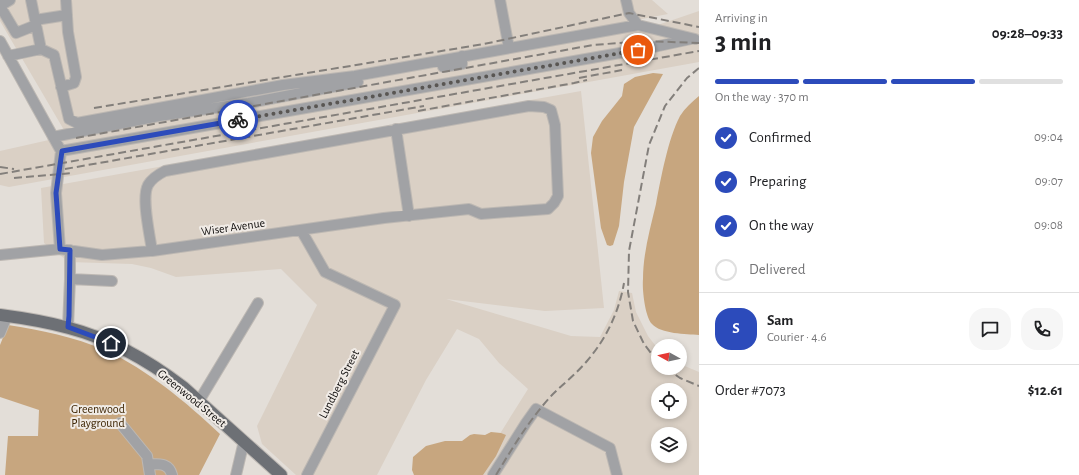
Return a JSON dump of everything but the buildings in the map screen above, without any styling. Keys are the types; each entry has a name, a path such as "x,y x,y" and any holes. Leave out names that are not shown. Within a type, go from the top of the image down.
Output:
{"main road":[{"name":"Greenwood Street","path":"4,315 68,327 111,343 135,355 169,376 281,475"}],"street":[{"path":"10,0 0,6 16,33 35,23 67,15"},
{"path":"32,0 35,23 41,49"},
{"path":"61,87 74,83 76,77 68,32 66,0"},
{"path":"500,0 509,48"},
{"path":"626,0 629,13 638,25"},
{"path":"8,56 41,49 54,55 69,119 76,123 283,85 355,76 638,25 697,38"},
{"path":"62,151 654,47 697,38"},
{"path":"0,41 62,151 56,193 70,279 68,327"},
{"path":"53,136 159,116 249,103 322,88 462,64 462,56"},
{"name":"Wiser Avenue","path":"0,255 65,250 102,255 151,251 409,216 469,210 482,214 548,209 558,196 555,125 551,110 544,107 529,106 396,129"},
{"path":"151,251 145,195 148,184 156,175 160,173 396,129 409,216"},
{"name":"Lundberg Street","path":"301,230 325,272 394,305 307,475"},
{"path":"70,279 112,281"},
{"path":"199,401 258,303"},
{"path":"0,333 4,315"},
{"path":"493,475 536,409 610,448 617,475"},
{"path":"120,423 147,456 150,475"},
{"path":"236,475 244,441"},
{"path":"149,464 161,464 167,466 172,475"}],"shaded area":[{"path":"0,0 652,0 668,14 64,130 0,21"},
{"path":"699,11 699,62 9,187 0,185 0,151 80,133 652,27"},
{"path":"581,91 604,308 545,311 446,299 571,336 600,337 614,310 619,291 632,293 636,312 651,340 651,375 687,375 687,367 699,372 699,475 474,475 528,389 499,363 479,339 457,329 426,380 377,475 296,475 262,444 257,426 317,305 281,269 176,277 151,268 132,264 69,262 44,243 41,188"}],"green space":[{"path":"653,73 663,74 634,127 624,182 619,226 613,245 610,246 607,245 601,228 591,153 593,137 602,121 622,96 624,84 635,77"},
{"path":"699,96 699,335 667,332 652,324 646,309 643,270 647,242 668,147 680,116"},
{"name":"Greenwood Playground","path":"8,325 57,334 105,350 136,367 166,388 194,410 220,434 199,475 5,475 8,436 38,436 39,410 0,397 0,345"},
{"path":"491,432 506,435 496,456 483,475 414,475 412,470 413,457 426,446 445,441 462,441 470,435 485,435"}],"railway":[{"path":"94,108 484,44 629,13 699,27"},
{"path":"76,138 593,45 645,41 699,43"},
{"path":"0,174 699,51"},
{"path":"651,353 644,344 633,321 628,292 629,251 649,145 665,106 687,78 699,68"},
{"path":"579,78 622,70"},
{"path":"418,111 587,80"},
{"path":"65,169 424,106"},
{"path":"0,167 14,169"},
{"path":"14,178 73,173"},
{"path":"496,475 536,414 552,395 574,375 594,353 611,325 619,304 624,283"},
{"path":"676,375 699,386"}],"way so far":[{"path":"238,120 638,50"}],"route":[{"path":"111,343 68,327 70,250 60,249 56,198 56,188 62,151 238,120"}]}
